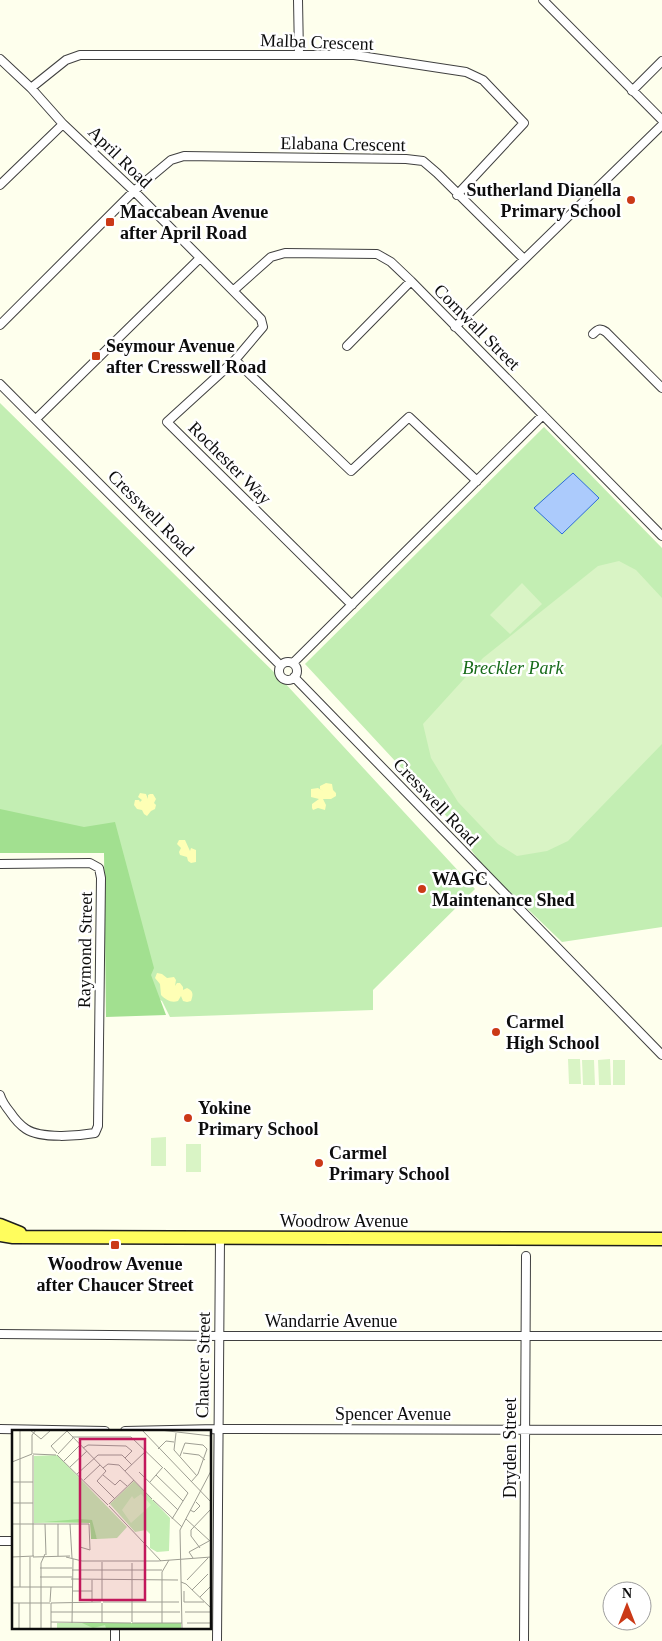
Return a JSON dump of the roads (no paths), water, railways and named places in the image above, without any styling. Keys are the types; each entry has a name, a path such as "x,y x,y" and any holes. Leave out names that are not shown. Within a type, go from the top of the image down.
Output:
{"main road":[{"name":"Woodrow Avenue","path":"0,1225 26,1236"},
{"name":"Woodrow Avenue","path":"0,1235 13,1237 220,1239 662,1239"}],"street":[{"path":"298,0 299,54"},
{"path":"543,0 662,120"},
{"name":"Malba Crescent","path":"31,88 66,60 80,55 354,55 466,72 484,80 524,123 458,195"},
{"name":"April Road","path":"0,59 31,88 63,124 134,191 262,320"},
{"path":"632,91 662,61"},
{"path":"0,185 63,124"},
{"path":"456,327 662,125"},
{"name":"Elabana Crescent","path":"0,325 134,191 171,160 184,156 423,161 524,259"},
{"name":"Cornwall Street","path":"234,290 271,257 285,253 377,254 391,262 662,536"},
{"path":"36,419 200,258"},
{"path":"347,346 411,281"},
{"name":"Rochester Way","path":"262,320 263,327 235,360 167,422 352,605"},
{"path":"593,334 601,329 606,332 662,388"},
{"path":"235,360 351,471 409,418 477,481"},
{"name":"Cresswell Road","path":"0,384 280,665 279,672 282,677 288,679 294,677 662,1055"},
{"path":"293,663 544,415"},
{"path":"280,665 286,662 293,663"},
{"path":"293,663 296,671 294,677"},
{"name":"Raymond Street","path":"0,864 90,863 99,868 101,878 98,1126 95,1133 80,1136 53,1136 27,1130 12,1115 1,1100 0,1095"},
{"name":"Chaucer Street","path":"217,1641 217,1429 220,1239"},
{"name":"Dryden Street","path":"524,1641 526,1256"},
{"name":"Wandarrie Avenue","path":"0,1334 662,1336"},
{"path":"0,1429 52,1430"},
{"name":"Spencer Avenue","path":"171,1430 662,1430"},
{"path":"115,1628 115,1641"}],"water":[{"path":"573,473 599,498 562,534 534,508"}],"place":[{"name":"Sutherland Dianella Primary School","path":"631,200"},
{"name":"Maccabean Avenue after April Road","path":"110,222"},
{"name":"Seymour Avenue after Cresswell Road","path":"96,356"},
{"name":"WAGC Maintenance Shed","path":"422,889"},
{"name":"Carmel High School","path":"496,1032"},
{"name":"Yokine Primary School","path":"188,1118"},
{"name":"Carmel Primary School","path":"319,1163"},
{"name":"Woodrow Avenue after Chaucer Street","path":"115,1245"}],"park label":[{"name":"Breckler Park","path":"513,668"}]}
